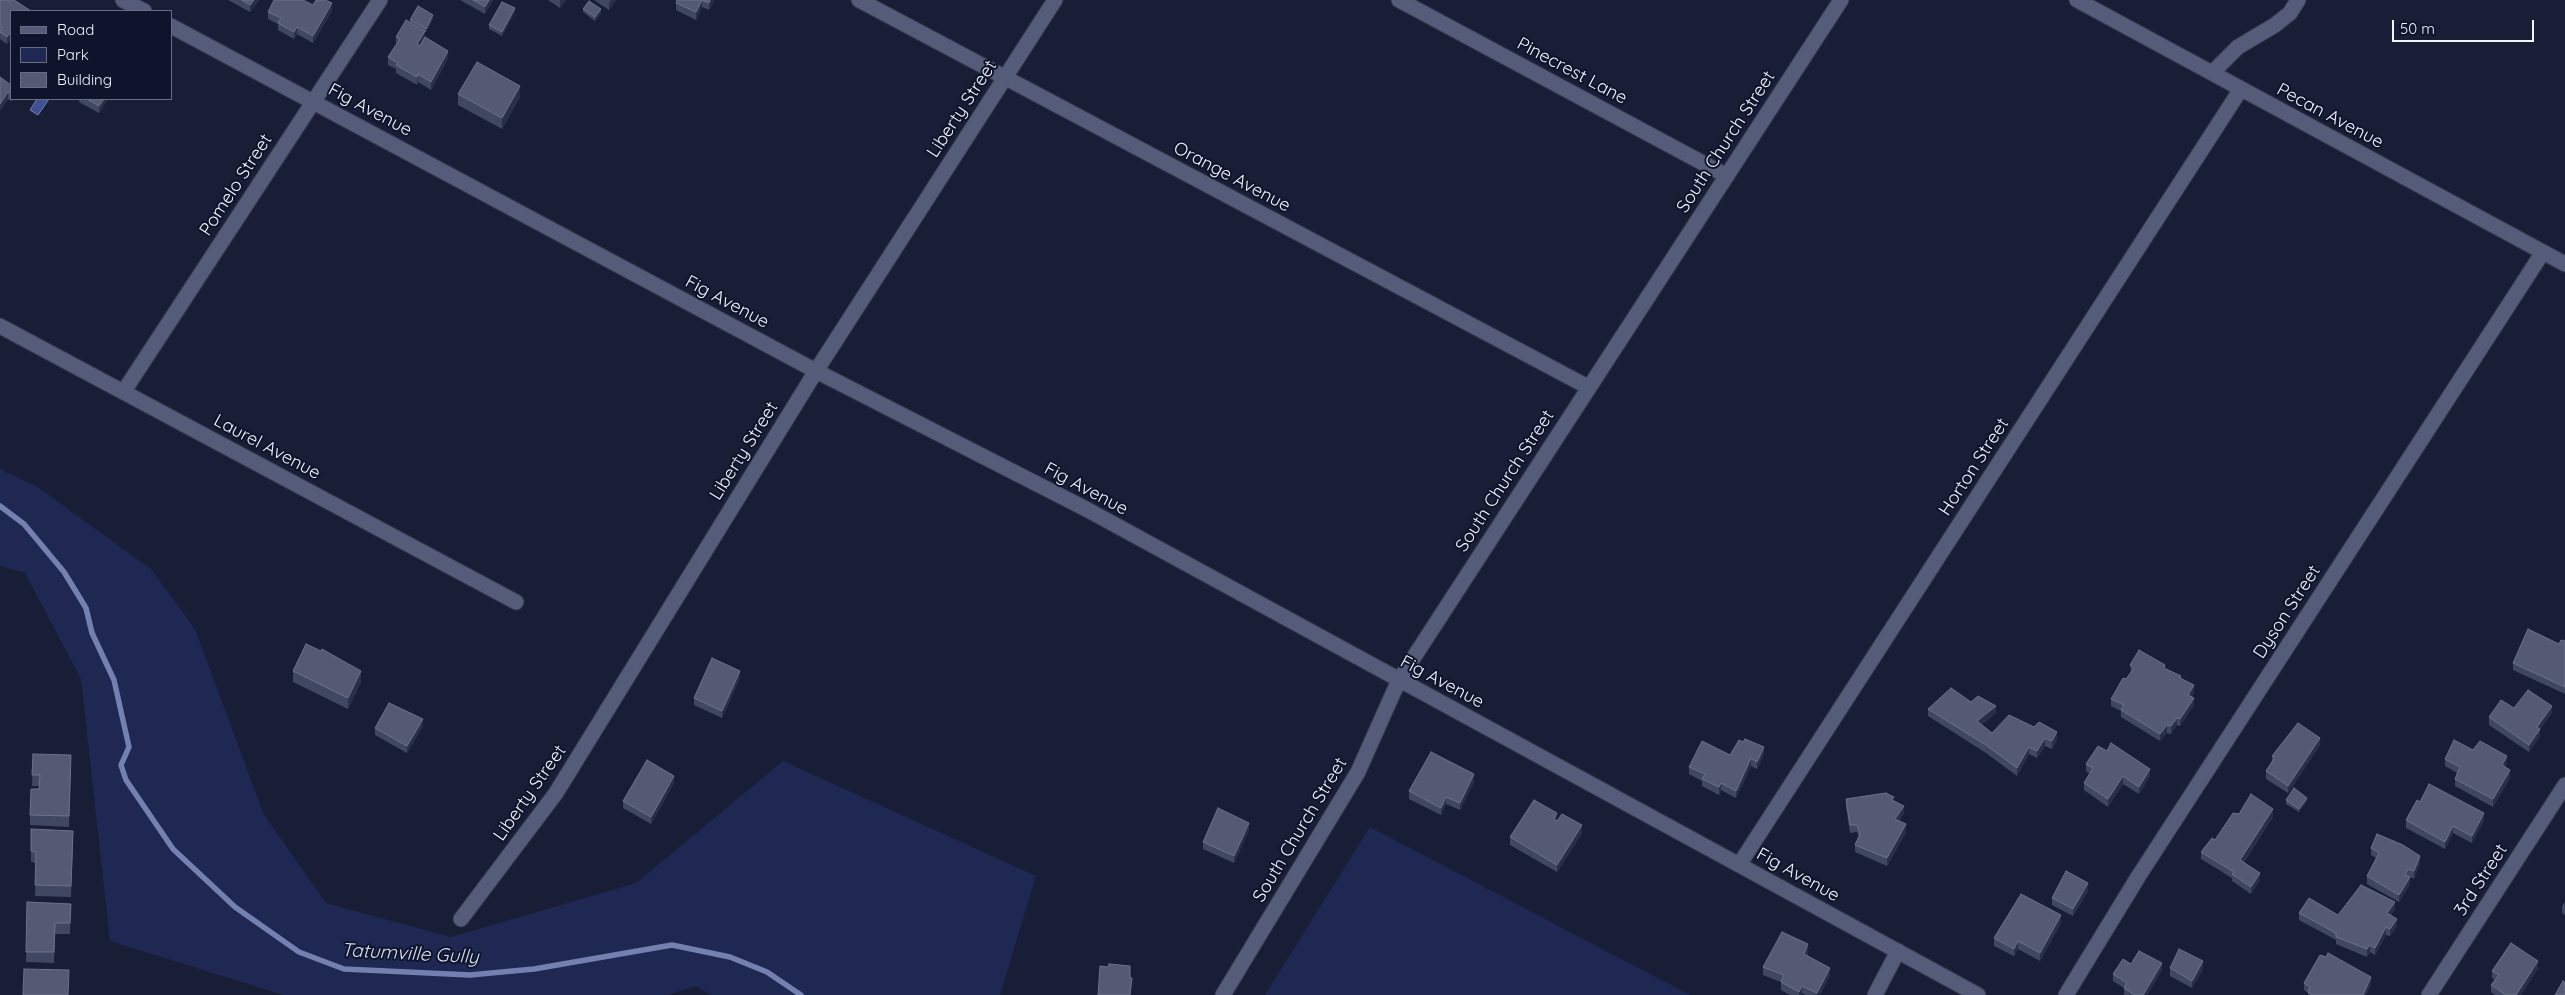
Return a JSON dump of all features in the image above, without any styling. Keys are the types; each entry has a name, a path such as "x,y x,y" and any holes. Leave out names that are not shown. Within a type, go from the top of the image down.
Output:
{"street":[{"path":"123,0 142,10"},
{"name":"Pomelo Street","path":"124,391 380,0"},
{"name":"Orange Avenue","path":"860,0 1588,387"},
{"name":"Liberty Street","path":"461,919 556,793 816,371 1055,0"},
{"name":"Pinecrest Lane","path":"1399,0 1727,176"},
{"name":"South Church Street","path":"1223,995 1358,772 1400,680 1588,387 1841,0"},
{"name":"Pecan Avenue","path":"2077,0 2565,264"},
{"path":"2213,72 2238,47 2275,25 2290,13 2298,0"},
{"name":"Fig Avenue","path":"172,27 816,371 1086,509 1978,995"},
{"name":"Horton Street","path":"1739,865 2241,89"},
{"name":"Dyson Street","path":"2066,995 2138,877 2543,252"},
{"name":"Laurel Avenue","path":"0,326 516,602"},
{"name":"3rd Street","path":"2429,995 2565,784"},
{"path":"1875,995 1898,951"}],"green space":[{"path":"0,469 39,488 151,569 195,629 264,815 326,903 451,937 636,883 783,761 1036,876 1000,995 711,995 696,986 668,995 283,995 110,941 81,679 25,573 0,566"},
{"path":"1370,827 1690,995 1265,995"}],"shaded area":[{"path":"36,100 48,100 38,115 30,110"}],"building":[{"path":"0,0 14,0 29,10 10,10 10,33 7,37 0,32 2,28 0,27"},
{"path":"242,0 254,0 250,5"},
{"path":"274,0 303,0 313,5 316,0 325,0 332,3 313,36 297,27 294,32 278,23 281,18 268,12"},
{"path":"473,0 489,0 485,7"},
{"path":"677,0 702,0 696,12 676,3"},
{"path":"589,1 601,9 595,17 583,9"},
{"path":"502,2 515,8 502,32 489,25"},
{"path":"418,6 433,15 426,29 410,20"},
{"path":"406,20 425,31 417,44 420,46 425,37 448,51 431,82 418,74 417,77 396,65 398,63 388,57 400,39 396,37"},
{"path":"477,62 520,86 502,118 458,94"},
{"path":"0,77 10,84 10,93 8,92 0,104"},
{"path":"89,100 103,100 99,106"},
{"path":"2528,629 2559,644 2561,640 2565,641 2565,687 2513,663"},
{"path":"306,644 321,651 322,649 361,671 348,698 293,671"},
{"path":"2139,650 2165,665 2164,668 2194,685 2188,695 2194,698 2180,719 2177,718 2171,726 2167,725 2160,734 2121,710 2124,705 2111,699 2123,678 2126,679 2134,668 2130,665"},
{"path":"712,658 740,671 722,711 694,698"},
{"path":"1951,688 1971,702 1978,696 1996,706 1977,721 1992,733 2009,715 2034,727 2039,722 2057,732 2052,741 2045,738 2037,751 2029,747 2017,768 1986,745 1928,709"},
{"path":"2528,690 2552,706 2537,727 2540,729 2529,745 2489,717 2501,700 2514,708"},
{"path":"389,703 423,719 407,746 375,728"},
{"path":"2298,723 2320,738 2288,786 2266,771 2275,757 2272,756"},
{"path":"1745,739 1764,747 1757,762 1751,758 1736,791 1721,783 1719,787 1702,779 1705,774 1689,767 1702,741 1730,755 1739,740 1743,742"},
{"path":"2454,740 2473,750 2480,741 2507,756 2502,765 2510,770 2493,799 2455,779 2460,767 2445,759"},
{"path":"2111,743 2150,769 2139,787 2123,776 2108,799 2084,783 2093,768 2086,764 2098,746 2107,751"},
{"path":"1431,752 1474,774 1460,803 1446,797 1441,808 1409,791"},
{"path":"33,754 71,755 69,816 30,815 31,789 39,789 40,775 32,775"},
{"path":"647,760 674,776 651,817 623,801"},
{"path":"2429,784 2484,813 2472,836 2453,826 2445,842 2406,820 2417,800 2420,802"},
{"path":"2294,788 2307,798 2299,809 2286,800"},
{"path":"1886,793 1894,797 1892,800 1904,806 1895,819 1906,824 1887,858 1855,845 1860,834 1857,825 1850,825 1846,799"},
{"path":"2251,794 2273,809 2240,860 2260,873 2251,887 2232,874 2234,872 2201,852 2212,838 2215,840 2233,813 2239,814"},
{"path":"1534,800 1557,813 1554,819 1557,821 1562,814 1582,825 1557,865 1510,837"},
{"path":"1218,808 1249,823 1234,856 1203,842"},
{"path":"31,829 73,831 71,886 35,885 36,852 31,851"},
{"path":"2377,834 2403,845 2420,856 2414,871 2408,869 2405,875 2410,877 2399,895 2367,876 2379,853 2371,848"},
{"path":"2066,871 2088,883 2073,909 2052,898"},
{"path":"2361,885 2395,902 2387,913 2397,919 2390,929 2386,927 2375,948 2370,945 2367,949 2336,937 2336,933 2299,913 2309,898 2338,915"},
{"path":"2021,894 2061,915 2040,953 2018,941 2014,949 1994,938"},
{"path":"27,902 71,904 70,923 55,923 54,952 26,952"},
{"path":"1782,932 1808,944 1804,954 1830,968 1817,993 1802,986 1799,992 1781,982 1784,975 1763,967"},
{"path":"2511,943 2538,961 2516,995 2506,995 2491,985 2499,975 2492,971"},
{"path":"2179,949 2203,961 2192,981 2170,968"},
{"path":"2139,951 2162,963 2143,995 2135,995 2124,988 2127,983 2113,974 2123,959 2131,964"},
{"path":"2328,953 2371,977 2363,995 2313,995 2308,992 2310,987 2304,983 2320,955 2326,957"},
{"path":"1109,964 1130,966 1130,978 1132,978 1130,995 1098,995 1100,966 1108,967"},
{"path":"24,969 69,970 68,995 23,995"},
{"path":"2563,981 2565,982 2565,995 2555,995"}],"waterway":[{"name":"Tatumville Gully","path":"0,506 24,524 64,572 86,608 92,633 114,680 129,747 121,765 126,780 173,849 235,907 299,952 344,969 470,975 534,969 672,945 730,957 767,972 801,995"}]}
